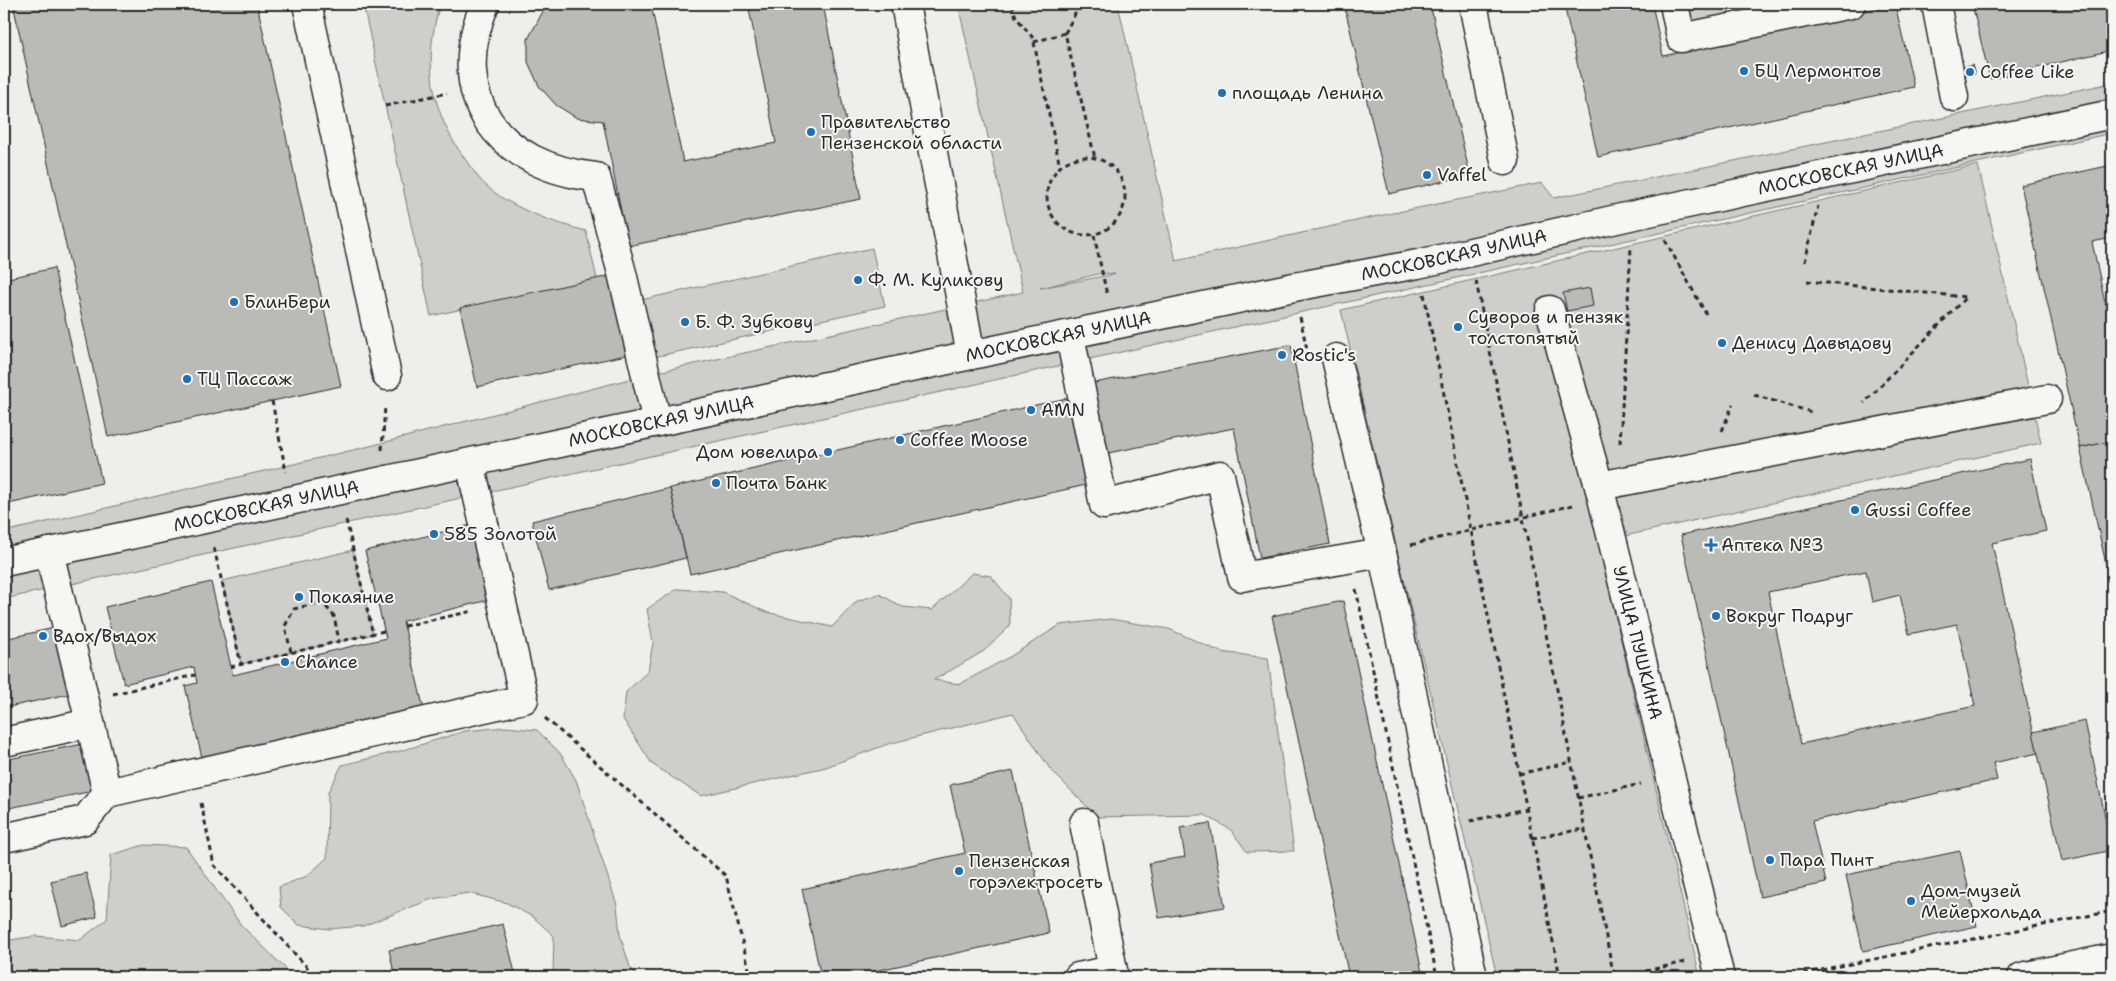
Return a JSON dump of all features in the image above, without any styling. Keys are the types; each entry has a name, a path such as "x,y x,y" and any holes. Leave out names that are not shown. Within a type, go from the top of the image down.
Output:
{"street":[{"path":"307,4 388,376"},
{"path":"485,4 473,42 474,87 486,117 509,146 527,158 569,174 596,177 622,273 657,422"},
{"path":"905,4 971,355"},
{"path":"1473,4 1505,161"},
{"path":"1674,4 1681,38 1852,4"},
{"path":"1936,4 1954,97"},
{"name":"МОСКОВСКАЯ УЛИЦА","path":"4,562 971,355 1070,336 1294,287 1470,253 1630,216 2112,114"},
{"name":"УЛИЦА ПУШКИНА","path":"1550,310 1601,492 1717,966"},
{"path":"1070,336 1104,505 1220,475 1242,577 1382,553"},
{"path":"1336,358 1382,553 1473,977"},
{"path":"1601,492 2047,399"},
{"path":"4,838 85,820 107,793 524,699 470,462"},
{"path":"49,552 107,793"},
{"path":"4,742 88,712"},
{"path":"1078,977 1113,970 1084,823"},
{"path":"2022,977 2112,958"}],"path":[{"path":"1012,4 1016,17 1034,42 1060,168"},
{"path":"1073,4 1075,14 1065,33 1095,158"},
{"path":"1034,42 1065,33"},
{"path":"386,106 474,87"},
{"path":"1077,158 1095,158 1113,167 1120,177 1125,188 1125,201 1122,212 1115,223 1106,230 1094,235 1080,235 1068,231 1057,222 1050,211 1047,198 1049,184 1060,168 1077,158"},
{"path":"1806,262 1819,199"},
{"path":"1661,233 1706,314"},
{"path":"1094,235 1114,326"},
{"path":"1470,253 1614,977"},
{"path":"1418,264 1560,977"},
{"path":"1807,281 1966,298 1858,409"},
{"path":"1294,287 1308,355"},
{"path":"381,481 388,376"},
{"path":"1754,396 1818,414"},
{"path":"272,401 292,500"},
{"path":"339,490 373,634"},
{"path":"1382,553 1522,518 1601,492"},
{"path":"207,518 241,664"},
{"path":"1349,558 1437,977"},
{"path":"291,652 285,626 294,609 322,602 334,616 339,642"},
{"path":"404,626 503,604"},
{"path":"230,667 384,631"},
{"path":"88,712 195,675"},
{"path":"524,699 726,876 751,977"},
{"path":"1519,774 1571,762"},
{"path":"195,773 214,865 316,977"},
{"path":"1578,798 1671,778"},
{"path":"1441,827 1526,808"},
{"path":"1532,838 1584,828"},
{"path":"1786,977 2112,911"},
{"path":"1620,977 1717,966"}],"shaded area":[{"path":"363,4 440,4 432,45 431,65 437,104 453,141 479,178 499,196 522,209 561,224 586,231 597,279 431,316"},
{"path":"958,4 1118,4 1176,261 1378,216 1542,183 1554,198 2112,83 2112,133 4,599 4,532 366,447 653,373 1023,292","holes":["1102,273 1115,274 1044,287"]},
{"path":"1689,4 1786,4 1692,22"},
{"path":"1978,165 2041,443 1598,542 1700,977 1497,977 1341,310"},
{"path":"872,248 885,306 654,357 641,300"},
{"path":"353,550 373,634 241,664 222,581"},
{"path":"972,573 991,576 1009,598 1010,626 984,651 934,680 960,684 1011,656 1060,625 1110,619 1169,629 1221,652 1268,658 1294,851 1247,852 1231,830 1205,815 1097,817 1050,769 1013,713 888,744 826,767 701,796 652,764 623,719 626,692 648,671 653,643 647,609 677,589 723,592 766,612 832,627 857,601 879,594 903,607 932,610"},
{"path":"505,727 537,730 560,753 576,780 617,905 620,935 630,967 638,977 549,977 553,971 554,936 533,917 507,903 468,893 432,899 363,926 329,929 299,925 281,907 279,887 307,876 327,858 328,792 342,765 404,750 465,731"},
{"path":"144,845 186,847 241,925 294,977 4,977 4,941 36,936 80,940 107,919 111,855"}],"building":[{"path":"13,4 257,4 341,386 108,437"},
{"name":"Правительство Пензенской области","path":"547,4 651,4 683,162 776,143 748,4 823,4 861,199 628,246 603,121 577,118 556,105 539,86 528,62 528,39"},
{"path":"1344,4 1430,4 1470,175 1389,194"},
{"name":"БЦ Лермонтов","path":"1564,4 1652,4 1663,56 1895,4 1914,87 1598,157"},
{"path":"1972,4 2112,4 2112,50 1990,79"},
{"path":"1972,65 1975,74 1966,76 1963,68"},
{"path":"2112,165 2112,238 2092,242 2112,334 2112,441 2080,448 2021,185"},
{"path":"54,268 102,483 4,505 4,279"},
{"path":"609,276 626,355 477,387 460,308"},
{"path":"1590,288 1593,306 1567,311 1563,293"},
{"path":"1291,345 1330,544 1260,558 1234,428 1108,453 1094,383"},
{"path":"1067,398 1086,485 690,574 670,488"},
{"path":"2112,441 2112,591 2080,448"},
{"path":"2030,459 2046,531 1992,543 2038,753 1993,763 1997,780 1812,821 1826,883 1760,897 1681,535","holes":["1866,571 1872,602 1900,595 1909,634 1957,624 1975,706 1801,744 1768,592"]},
{"path":"670,488 686,558 549,590 532,521"},
{"path":"475,524 493,599 403,621 424,710 203,762 185,686 197,683 194,667 124,684 105,607 211,582 233,675 386,638 365,551"},
{"path":"1343,601 1423,977 1349,977 1272,616"},
{"path":"59,627 73,693 4,708 4,639"},
{"path":"2085,721 2112,850 2062,861 2033,732"},
{"path":"83,744 93,791 4,809 4,760"},
{"name":"Пензенская горэлектросеть","path":"1013,771 1049,933 847,977 821,977 802,889 965,853 950,785"},
{"path":"1210,823 1225,907 1159,918 1149,863 1185,857 1180,828"},
{"name":"Дом-музей Мейерхольда","path":"1960,851 1977,926 1863,951 1846,875"},
{"path":"86,873 97,917 62,926 51,881"},
{"path":"503,924 516,977 395,977 389,950"}],"place":[{"name":"БЦ Лермонтов","path":"1744,71"},
{"name":"Coffee Like","path":"1970,72"},
{"name":"площадь Ленина","path":"1222,93"},
{"name":"Правительство Пензенской области","path":"811,132"},
{"name":"Vaffel","path":"1427,175"},
{"name":"Ф. М. Куликову","path":"858,280"},
{"name":"БлинБери","path":"234,302"},
{"name":"Б. Ф. Зубкову","path":"685,322"},
{"name":"Суворов и пензяк толстопятый","path":"1458,327"},
{"name":"Денису Давыдову","path":"1722,343"},
{"name":"Rostic's","path":"1282,355"},
{"name":"ТЦ Пассаж","path":"187,379"},
{"name":"AMN","path":"1031,410"},
{"name":"Coffee Moose","path":"900,440"},
{"name":"Дом ювелира","path":"828,452"},
{"name":"Почта Банк","path":"716,483"},
{"name":"Gussi Coffee","path":"1855,510"},
{"name":"585 Золотой","path":"434,534"},
{"name":"Аптека №3","path":"1711,545"},
{"name":"Покаяние","path":"299,597"},
{"name":"Вокруг Подруг","path":"1716,616"},
{"name":"Вдох/Выдох","path":"43,636"},
{"name":"Chance","path":"285,662"},
{"name":"Пара Пинт","path":"1770,860"},
{"name":"Пензенская горэлектросеть","path":"959,871"},
{"name":"Дом-музей Мейерхольда","path":"1911,901"}]}
